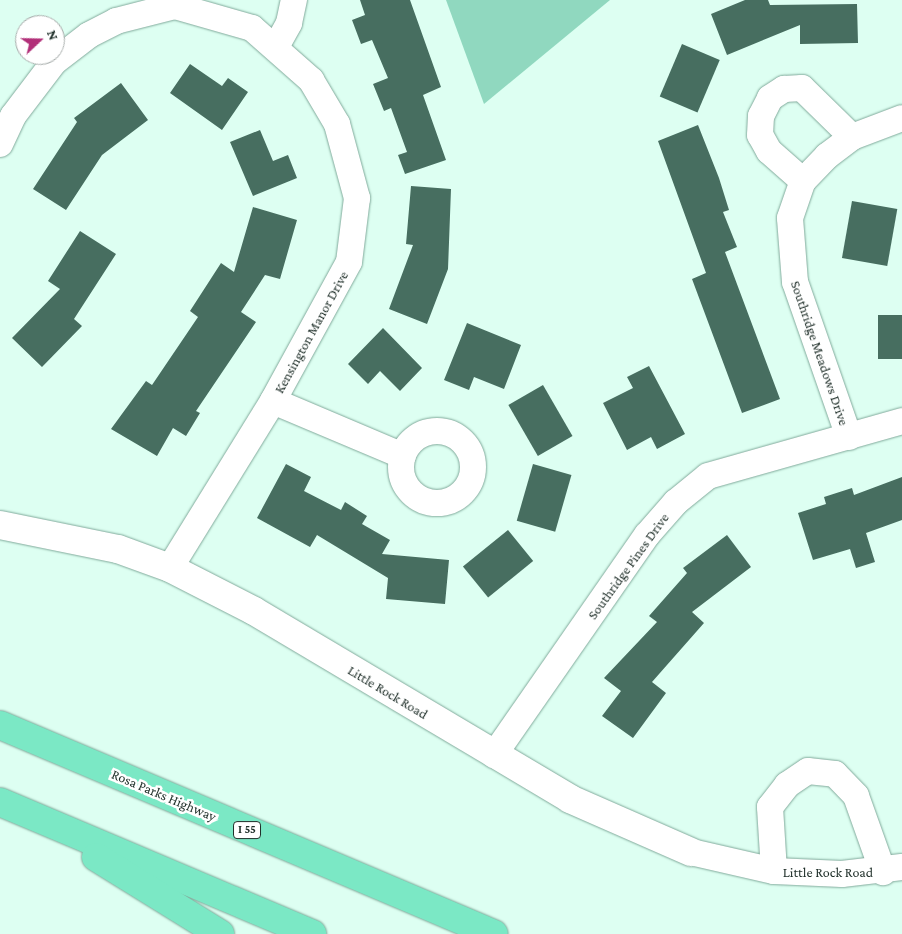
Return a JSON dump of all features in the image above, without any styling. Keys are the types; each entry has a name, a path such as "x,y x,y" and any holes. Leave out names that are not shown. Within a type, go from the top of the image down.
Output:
{"highway":[{"name":"Rosa Parks Highway","path":"0,725 494,934"},
{"path":"10,806 220,934"},
{"path":"10,806 312,934"}],"street":[{"path":"277,45 289,23 294,0"},
{"name":"Kensington Manor Drive","path":"0,144 13,116 54,62 89,35 142,12 175,6 230,9 252,28 277,45 311,80 337,124 357,198 349,262 273,401 170,568"},
{"path":"802,182 769,151 760,135 761,116 770,98 784,89 802,88 852,137"},
{"name":"Southridge Meadows Drive","path":"849,437 795,282 790,218 802,182 852,137 902,118"},
{"path":"273,401 403,456"},
{"name":"Southridge Pines Drive","path":"494,755 647,536 676,502 708,476 902,421"},
{"name":"Little Rock Road","path":"0,524 118,549 170,568 254,611 570,799 691,852 774,871 892,870 856,796 835,774 808,771 787,785 770,807 774,871"}],"green space":[{"path":"446,0 610,0 484,104"}],"building":[{"path":"360,0 410,0 441,87 423,95 446,160 405,174 398,155 407,152 391,108 384,111 373,84 388,78 372,40 361,44 352,20 365,15"},
{"path":"745,0 768,0 770,5 857,4 858,43 800,44 800,25 727,55 711,14"},
{"path":"682,44 720,60 697,112 660,96"},
{"path":"190,64 222,86 228,78 248,92 222,130 170,93"},
{"path":"121,83 148,120 102,155 66,210 33,189 77,122 74,118"},
{"path":"698,125 719,178 729,210 723,212 737,247 725,252 780,399 742,413 692,279 706,273 658,141"},
{"path":"260,130 273,161 288,155 297,178 253,196 230,142"},
{"path":"411,186 451,189 448,269 427,324 389,309 413,245 406,244"},
{"path":"852,201 897,209 887,266 842,258"},
{"path":"253,207 297,220 280,279 265,275 241,312 256,322 196,411 200,413 186,436 173,428 157,456 111,429 146,381 152,385 198,317 190,311 221,263 234,272"},
{"path":"80,231 116,254 74,319 82,326 42,367 12,338 60,289 48,281"},
{"path":"878,315 902,315 902,359 878,359"},
{"path":"467,323 521,345 504,389 474,377 469,390 444,380"},
{"path":"383,328 422,368 400,391 380,371 368,384 348,364"},
{"path":"649,366 685,434 657,449 651,437 627,450 603,403 633,388 627,377"},
{"path":"543,385 572,436 538,456 508,405"},
{"path":"286,464 311,477 304,491 341,510 345,502 367,516 362,524 390,540 382,554 449,560 445,604 386,599 388,578 317,535 310,547 257,518"},
{"path":"533,464 571,475 555,532 517,521"},
{"path":"902,477 902,520 866,533 875,562 856,568 850,549 813,560 798,513 826,504 824,497 852,488 854,495"},
{"path":"508,530 533,561 488,598 463,567"},
{"path":"727,535 751,567 692,612 704,623 652,682 666,693 633,738 602,716 621,691 604,678 657,622 649,616 687,573 683,568"}]}
